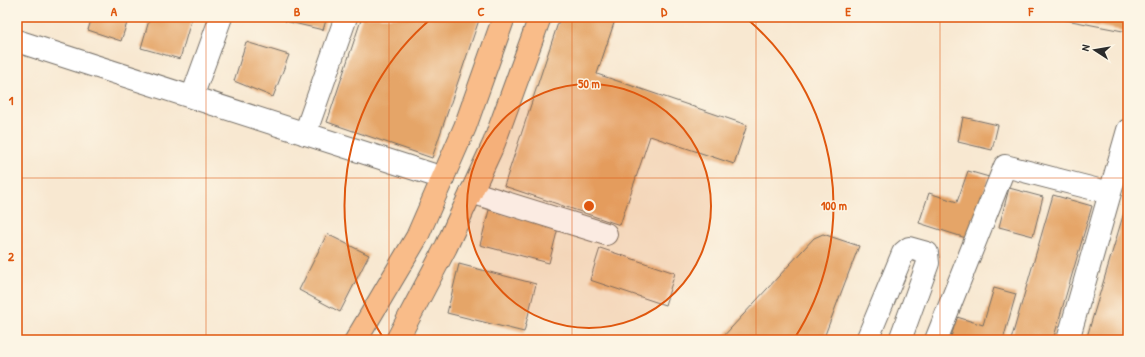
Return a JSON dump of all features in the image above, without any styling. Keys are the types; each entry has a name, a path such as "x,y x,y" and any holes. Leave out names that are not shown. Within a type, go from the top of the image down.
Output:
{"main road":[{"path":"356,340 417,237 465,127 504,17"},
{"path":"397,340 446,247 494,143 540,17"}],"street":[{"path":"192,98 221,17"},
{"path":"305,134 346,17"},
{"path":"17,42 443,178"},
{"path":"1068,340 1128,130"},
{"path":"936,340 1005,166 1110,192"},
{"path":"471,192 606,234"},
{"path":"867,340 903,253 909,248 927,253 928,263 900,340"}],"building":[{"path":"92,17 129,17 121,41 88,30"},
{"path":"150,17 192,17 180,59 141,48"},
{"path":"287,17 327,17 323,30 285,21"},
{"path":"362,17 480,17 432,158 327,122"},
{"path":"560,17 616,17 597,74 747,125 734,164 650,136 620,225 504,186"},
{"path":"1128,17 1128,32 1056,18"},
{"path":"246,42 289,55 273,97 234,81"},
{"path":"963,117 998,125 992,150 958,142"},
{"path":"968,171 989,177 969,239 919,223 929,193 957,202"},
{"path":"1009,188 1043,197 1033,236 999,227"},
{"path":"1053,195 1092,206 1053,340 1011,340"},
{"path":"1128,199 1128,340 1086,340"},
{"path":"489,210 558,228 549,263 480,245"},
{"path":"327,234 369,255 340,312 299,290"},
{"path":"823,234 859,246 823,340 720,340 814,238"},
{"path":"600,248 675,273 665,305 590,280"},
{"path":"459,264 536,284 524,332 447,313"},
{"path":"994,288 1016,294 1003,340 950,340 957,317 983,325"}]}
